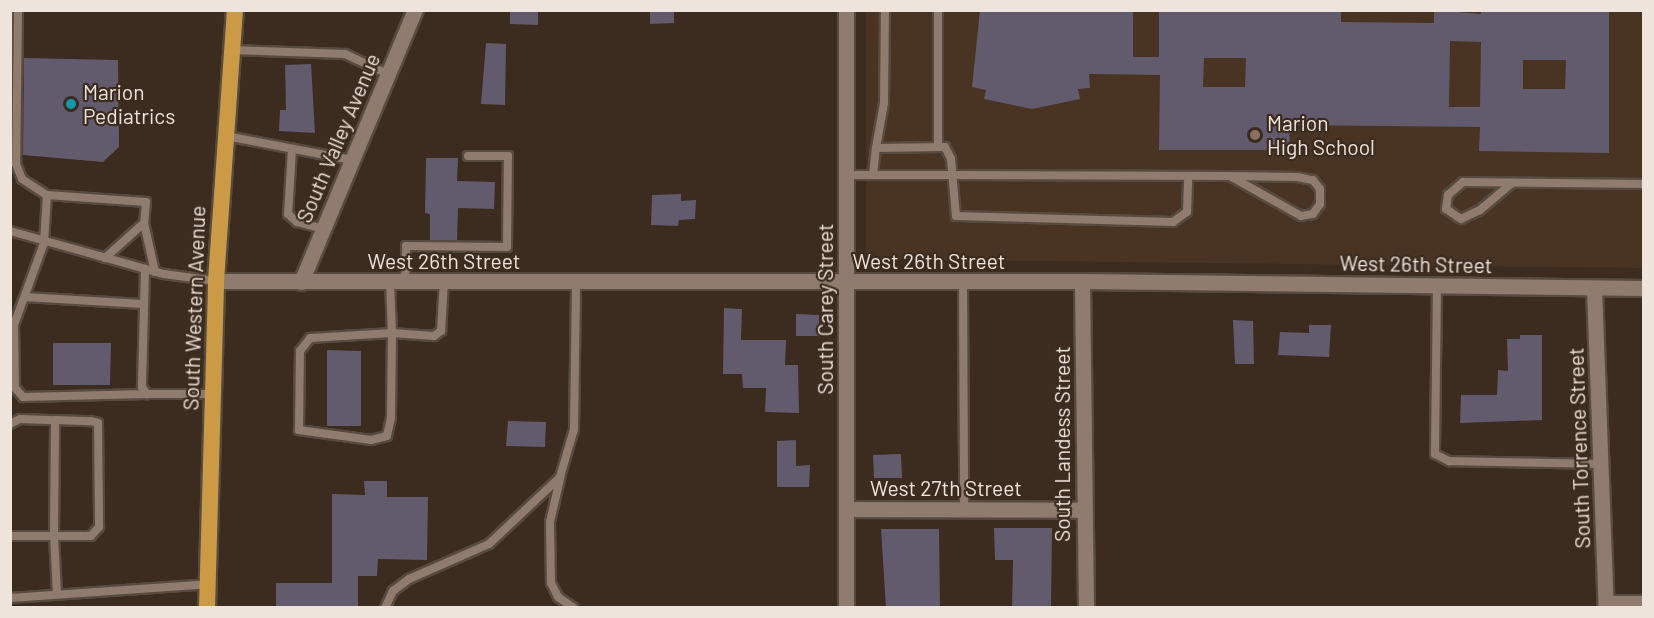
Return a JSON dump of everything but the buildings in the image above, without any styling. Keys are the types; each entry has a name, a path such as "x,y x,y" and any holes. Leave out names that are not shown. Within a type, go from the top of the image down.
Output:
{"highway":[{"name":"South Western Avenue","path":"207,608 216,281 235,10"}],"street":[{"name":"South Valley Avenue","path":"301,282 415,10"},
{"name":"South Carey Street","path":"846,10 846,608"},
{"name":"West 26th Street","path":"216,281 576,283 1082,280 1644,288"},
{"name":"South Landess Street","path":"1082,280 1083,510 1086,608"},
{"name":"South Torrence Street","path":"1594,288 1606,605"},
{"name":"West 27th Street","path":"846,509 1083,510"},
{"path":"1606,605 1644,603"}],"lane":[{"path":"18,10 16,164 22,179 47,195 142,200 147,206 144,223 155,272"},
{"path":"873,175 884,103 885,10"},
{"path":"938,10 938,147"},
{"path":"232,50 345,54 388,74"},
{"path":"226,136 352,160"},
{"path":"876,148 938,147 949,151 953,175 952,212 956,216 1173,222 1187,212 1188,176"},
{"path":"292,148 288,214 297,222 323,229"},
{"path":"444,282 441,331 434,336 392,333 310,338 300,351 299,430 371,440 387,435 392,333 398,282 406,246 507,247 508,156 468,156"},
{"path":"846,175 1230,176 1313,180 1320,189 1320,204 1313,214 1301,216 1230,176"},
{"path":"1512,183 1480,210 1461,219 1446,209 1448,195 1463,182 1644,184"},
{"path":"47,195 44,243 14,325 15,388 23,397 147,393 213,394"},
{"path":"105,258 144,223"},
{"path":"10,231 44,243 155,272 216,281"},
{"path":"145,269 142,387 147,393"},
{"path":"963,282 964,510"},
{"path":"574,608 558,597 551,583 550,522 574,429 576,283"},
{"path":"1437,286 1435,454 1449,461 1601,464"},
{"path":"26,297 143,304"},
{"path":"10,424 20,419 91,421 100,426 99,527 92,536 10,536"},
{"path":"55,420 54,536 57,594"},
{"path":"385,608 393,591 409,579 489,544 560,477"},
{"path":"10,598 208,584"}],"shaded area":[{"name":"Marion High School","path":"866,11 1643,11 1643,268 866,259"}],"place":[{"name":"Marion Pediatrics","path":"71,104"},
{"name":"Marion High School","path":"1255,135"}]}
